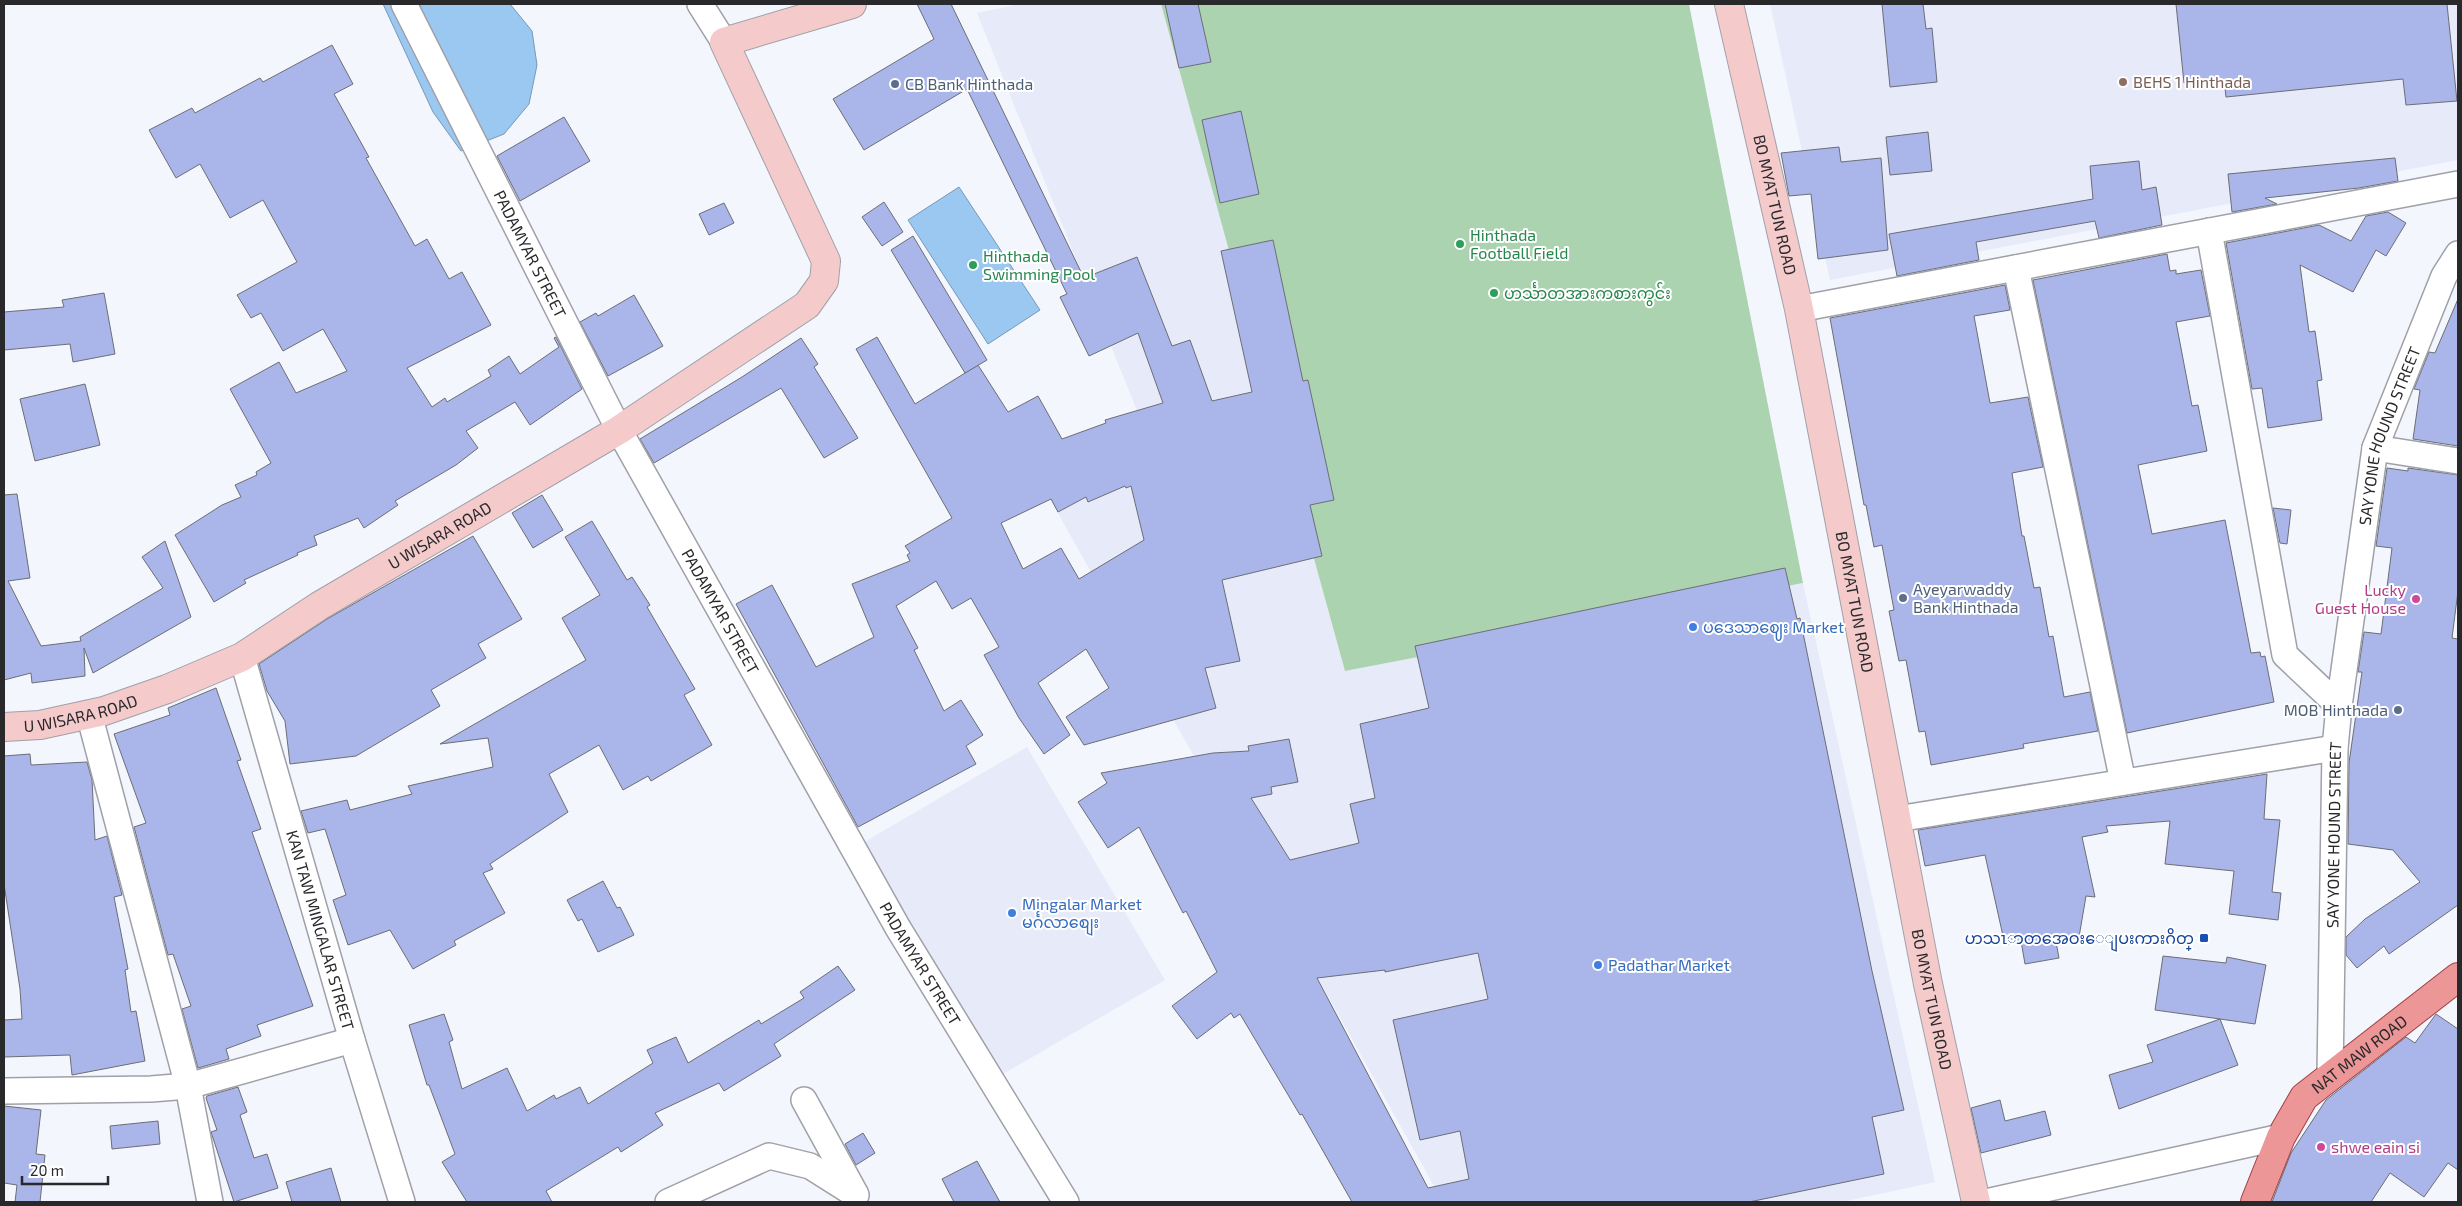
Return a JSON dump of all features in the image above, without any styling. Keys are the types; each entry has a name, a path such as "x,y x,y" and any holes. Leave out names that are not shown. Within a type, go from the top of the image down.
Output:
{"main road":[{"name":"NAT MAW ROAD","path":"2255,1202 2281,1137 2304,1097 2458,977"}],"street":[{"name":"PADAMYAR STREET","path":"404,4 619,430 898,928 1066,1202"},
{"path":"700,4 724,42 852,4"},
{"name":"BO MYAT TUN ROAD","path":"1729,4 1799,309 1928,984 1976,1202"},
{"name":"U WISARA ROAD","path":"4,727 40,725 89,714 167,689 242,657 319,606 619,430 807,305 824,281 826,262 724,42"},
{"path":"1799,309 2458,184"},
{"path":"2209,231 2286,655 2339,706"},
{"name":"SAY YONE HOUND STREET","path":"2330,1076 2335,748 2339,706 2375,448 2444,276 2458,254"},
{"path":"2016,268 2123,782"},
{"path":"2375,448 2458,461"},
{"name":"KAN TAW MINGALAR STREET","path":"242,657 352,1040 402,1202"},
{"path":"89,714 188,1086 210,1202"},
{"path":"1897,819 2335,748"},
{"path":"4,1091 151,1090 188,1086 352,1040"},
{"path":"804,1100 858,1199"},
{"path":"1986,1202 2281,1137"},
{"path":"668,1202 769,1156 810,1166 858,1199"}],"shaded area":[{"name":"ပဒေသာဈေး Market","path":"1019,4 1161,4 1345,671 1803,583 1935,1182 1842,1202 1443,1202 1030,463 1144,428 977,13"},
{"name":"BEHS 1 Hinthada","path":"1770,4 2458,4 2458,160 1830,280"},
{"name":"Mingalar Market မင်္ဂလာစျေး","path":"1027,747 1165,980 996,1078 859,845"}],"green space":[{"name":"ဟင်္သာတအားကစားကွင်း","path":"1161,4 1689,4 1803,583 1345,671"}],"water":[{"path":"383,4 510,4 532,31 537,65 529,104 504,134 461,151 433,112"},
{"name":"Hinthada Swimming Pool","path":"959,187 1040,310 988,344 908,220"}],"building":[{"path":"917,4 951,4 1084,278 1137,257 1172,346 1190,340 1212,401 1252,392 1221,251 1273,240 1303,381 1308,380 1334,500 1310,505 1322,556 1222,580 1240,661 1205,668 1216,708 1084,745 1066,717 1109,688 1086,649 1038,683 1070,735 1044,754 1019,718 984,655 999,647 971,598 952,609 936,581 896,606 918,648 914,650 944,711 961,700 983,735 966,746 976,764 858,827 736,604 772,585 816,667 874,637 852,584 910,561 907,555 910,553 905,546 952,518 856,349 877,337 915,404 978,365 1008,412 1038,396 1062,439 1106,423 1105,420 1163,403 1138,333 1089,356 1060,297 1067,294 967,89 864,150 833,99 934,39","holes":["1125,486 1126,488 1131,486 1144,540 1079,579 1061,548 1023,569 1001,523 1051,499 1058,512 1086,497 1088,502"]},
{"path":"1165,4 1198,4 1211,62 1179,68"},
{"path":"1882,4 1923,4 1926,29 1932,28 1937,82 1890,87"},
{"path":"2176,4 2447,4 2457,101 2406,105 2403,79 2226,97 2224,79 2184,83"},
{"path":"332,45 353,84 334,94 369,157 366,158 415,246 427,239 449,279 462,272 491,325 407,368 432,407 445,398 447,402 491,376 488,370 509,356 520,374 559,347 554,338 556,337 582,389 530,425 515,402 466,431 478,448 456,465 395,501 398,505 364,528 358,518 314,536 317,545 244,580 246,583 214,602 175,535 222,505 241,497 235,485 257,475 256,472 271,463 230,389 279,362 296,393 347,371 323,329 283,351 261,313 251,318 237,295 297,262 263,200 230,218 200,164 176,178 149,130 192,108 195,113 260,78 263,82"},
{"path":"1241,111 1259,194 1220,203 1202,120"},
{"path":"564,117 590,161 520,201 497,156"},
{"path":"1928,132 1932,171 1890,175 1886,137"},
{"path":"1839,147 1841,162 1881,158 1888,250 1818,259 1811,194 1789,196 1781,153"},
{"path":"2395,158 2398,181 2359,188 2265,198 2277,204 2232,212 2228,174"},
{"path":"2139,161 2142,190 2156,187 2162,225 2099,238 2095,221 1976,242 1979,260 1897,276 1889,234 2093,199 2090,166"},
{"path":"884,202 903,232 882,246 862,217"},
{"path":"724,203 734,223 709,235 699,214"},
{"path":"2388,212 2406,223 2386,256 2376,250 2353,292 2300,265 2309,332 2315,331 2322,380 2317,381 2322,420 2268,428 2262,388 2252,389 2226,243 2319,225 2351,241 2366,216"},
{"path":"913,236 987,360 965,373 891,250"},
{"path":"2167,254 2170,271 2176,270 2176,274 2201,270 2210,316 2176,322 2192,406 2198,405 2207,451 2138,465 2152,534 2225,520 2251,653 2260,652 2261,657 2265,656 2274,702 2127,733 2033,280"},
{"path":"2005,285 2010,310 1974,316 1990,403 2028,397 2043,467 2012,473 2022,536 2024,536 2034,588 2040,587 2049,637 2053,636 2064,697 2090,692 2098,731 2023,744 2024,748 1931,765 1925,731 1919,732 1906,660 1899,661 1889,611 1894,610 1882,545 1874,547 1866,505 1864,505 1830,318"},
{"path":"104,293 115,354 73,362 70,344 4,350 4,312 64,307 62,300"},
{"path":"634,295 663,346 608,376 580,322 596,313 598,316"},
{"path":"2458,299 2458,446 2413,439 2420,390 2414,389 2429,352 2435,353"},
{"path":"801,338 818,364 814,367 858,438 824,458 781,388 654,463 640,439 742,377"},
{"path":"85,384 100,445 35,461 20,399"},
{"path":"2387,468 2408,471 2408,468 2458,475 2458,591 2452,638 2458,639 2458,905 2389,954 2384,946 2357,968 2346,955 2346,937 2365,919 2420,882 2393,850 2348,844 2349,763 2362,672 2358,672 2364,632 2381,634 2392,548 2376,546"},
{"path":"17,494 30,578 8,581 41,646 81,641 80,637 163,588 142,557 165,541 191,617 93,673 84,648 85,676 32,683 31,673 4,680 4,495"},
{"path":"542,495 563,530 533,548 512,513"},
{"path":"2273,508 2291,510 2287,544 2280,543"},
{"path":"592,521 627,580 632,577 650,605 647,607 695,689 684,695 712,745 651,781 648,776 623,790 599,745 549,774 568,812 490,864 493,869 483,873 505,913 454,941 456,945 413,969 390,930 348,945 333,900 346,895 325,829 308,833 301,811 347,800 350,810 412,794 408,786 493,767 488,738 440,744 586,660 562,618 600,595 565,537"},
{"path":"473,536 522,619 478,644 486,658 431,690 440,706 356,756 290,764 285,721 267,691 259,664 327,619"},
{"name":"ပဒေသာဈေး Market","path":"1785,568 1797,619 1800,618 1872,971 1904,1110 1872,1117 1884,1174 1749,1202 1352,1202 1302,1114 1300,1115 1240,1014 1234,1018 1231,1013 1197,1039 1172,1006 1217,972 1186,911 1183,913 1139,827 1108,848 1078,802 1107,783 1101,773 1213,753 1249,751 1248,746 1289,739 1298,782 1271,787 1272,794 1251,798 1290,860 1359,843 1350,804 1375,798 1360,724 1429,708 1415,646","holes":["1478,953 1488,999 1393,1020 1420,1140 1460,1131 1469,1179 1428,1188 1317,978 1385,970 1385,972"]},
{"path":"216,688 241,760 237,761 261,829 252,832 313,1006 257,1025 261,1036 226,1049 229,1059 198,1068 182,1009 191,1006 173,954 168,955 134,827 146,823 114,734 170,715 168,708"},
{"path":"30,754 31,765 87,762 92,780 95,840 107,836 122,895 114,897 128,969 125,970 131,1012 136,1011 145,1061 72,1075 70,1055 4,1057 4,1020 22,1019 20,989 4,884 4,756"},
{"path":"2267,774 2264,819 2280,820 2272,892 2281,893 2278,920 2229,914 2234,871 2165,864 2170,821 2106,826 2108,832 2082,837 2095,897 2086,896 2079,937 2056,942 2059,958 2025,964 2021,941 2005,945 1985,855 1925,866 1918,830"},
{"path":"603,881 617,908 620,907 634,935 598,952 582,919 578,921 567,900"},
{"path":"2163,956 2226,963 2227,957 2266,965 2255,1024 2155,1010"},
{"path":"838,966 855,990 774,1044 781,1056 724,1091 719,1083 655,1113 663,1125 621,1152 618,1147 546,1191 552,1202 467,1202 442,1162 455,1154 429,1085 427,1085 409,1025 444,1014 453,1040 449,1042 462,1089 507,1068 527,1111 554,1095 556,1099 580,1087 588,1104 653,1063 647,1050 676,1037 688,1063 759,1020 761,1024 804,998 800,992"},
{"path":"2436,1014 2458,1029 2458,1170 2448,1163 2424,1197 2390,1173 2371,1202 2272,1202 2291,1153 2326,1100 2406,1037 2415,1043"},
{"path":"2220,1019 2238,1065 2119,1109 2109,1075 2153,1062 2147,1045"},
{"path":"238,1087 247,1112 240,1115 254,1158 267,1154 278,1188 234,1202 211,1132 217,1130 206,1098 207,1096"},
{"path":"2000,1100 2005,1121 2045,1111 2051,1135 1981,1153 1971,1108"},
{"path":"4,1106 41,1110 36,1154 45,1155 40,1202 15,1202 17,1185 4,1183"},
{"path":"158,1121 160,1144 112,1149 110,1126"},
{"path":"863,1133 875,1153 856,1165 845,1144"},
{"path":"977,1161 1000,1202 954,1202 942,1179"},
{"path":"331,1168 341,1202 292,1202 286,1182"}],"place":[{"name":"BEHS 1 Hinthada","path":"2123,82"},
{"name":"CB Bank Hinthada","path":"895,84"},
{"name":"Hinthada Football Field","path":"1460,244"},
{"name":"Hinthada Swimming Pool","path":"973,265"},
{"name":"ဟင်္သာတအားကစားကွင်း","path":"1494,293"},
{"name":"Ayeyarwaddy Bank Hinthada","path":"1903,598"},
{"name":"Lucky Guest House","path":"2416,599"},
{"name":"ပဒေသာဈေး Market","path":"1693,627"},
{"name":"MOB Hinthada","path":"2398,710"},
{"name":"Mingalar Market မင်္ဂလာစျေး","path":"1012,913"},
{"name":"ဟသၤာတအေဝးေျပးကားဂိတ္","path":"2204,938"},
{"name":"Padathar Market","path":"1598,965"},
{"name":"shwe eain si","path":"2321,1147"}]}
